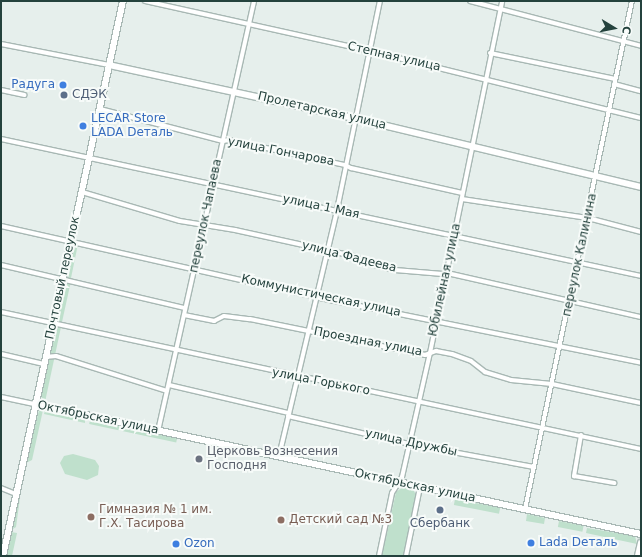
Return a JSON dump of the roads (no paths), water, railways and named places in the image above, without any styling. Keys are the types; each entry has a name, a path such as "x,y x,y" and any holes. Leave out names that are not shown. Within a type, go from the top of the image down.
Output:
{"main road":[{"name":"Почтовый переулок","path":"3,556 123,1"},
{"name":"Пролетарская улица","path":"109,65 354,118 471,147 641,186"},
{"name":"Октябрьская улица","path":"35,404 641,534"},
{"path":"638,556 641,543"}],"street":[{"name":"Степная улица","path":"145,1 370,51 641,118"},
{"name":"переулок Чапаева","path":"158,431 167,391 170,385 176,350 205,226 233,91 254,1"},
{"path":"279,456 296,377 309,330 315,296 336,210 354,118 380,1"},
{"path":"470,1 641,46"},
{"name":"Юбилейная улица","path":"379,556 392,493 400,483 430,353 490,53 502,1"},
{"name":"переулок Калинина","path":"526,509 588,218 632,1"},
{"name":"Пролетарская улица","path":"1,44 109,65"},
{"path":"490,53 615,82 641,90"},
{"path":"1,90 24,95"},
{"name":"улица Гончарова","path":"100,109 223,141 229,140 345,165 351,168 462,193"},
{"name":"улица 1 Мая","path":"1,139 214,183 641,276"},
{"name":"улица Фадеева","path":"82,192 180,221 326,250 395,270 443,274 447,273 641,317"},
{"path":"462,199 588,218 641,232"},
{"name":"Коммунистическая улица","path":"1,226 315,296 641,363"},
{"path":"1,265 63,278 186,308"},
{"name":"улица Горького","path":"1,312 296,377 543,427 641,449"},
{"name":"Проездная улица","path":"184,315 214,321 224,316 250,319 425,355 430,353 452,354 471,361 485,372 511,380 552,384 641,403"},
{"path":"1,354 44,364"},
{"path":"45,357 68,360 167,391"},
{"name":"улица Дружбы","path":"170,385 409,444 534,467"},
{"name":"Октябрьская улица","path":"1,397 35,404"},
{"path":"581,435 574,476 614,483"},
{"path":"406,556 420,487"},
{"path":"1,488 16,494"}],"place":[{"name":"Радуга","path":"63,85"},
{"name":"СДЭК","path":"64,95"},
{"name":"LECAR Store LADA Dеталь","path":"83,126"},
{"name":"Церковь Вознесения Господня","path":"199,459"},
{"name":"Сбербанк","path":"440,510"},
{"name":"Гимназия № 1 им. Г.Х. Тасирова","path":"91,517"},
{"name":"Детский сад №3","path":"281,520"},
{"name":"Lada Dеталь","path":"531,543"},
{"name":"Ozon","path":"176,544"}]}
